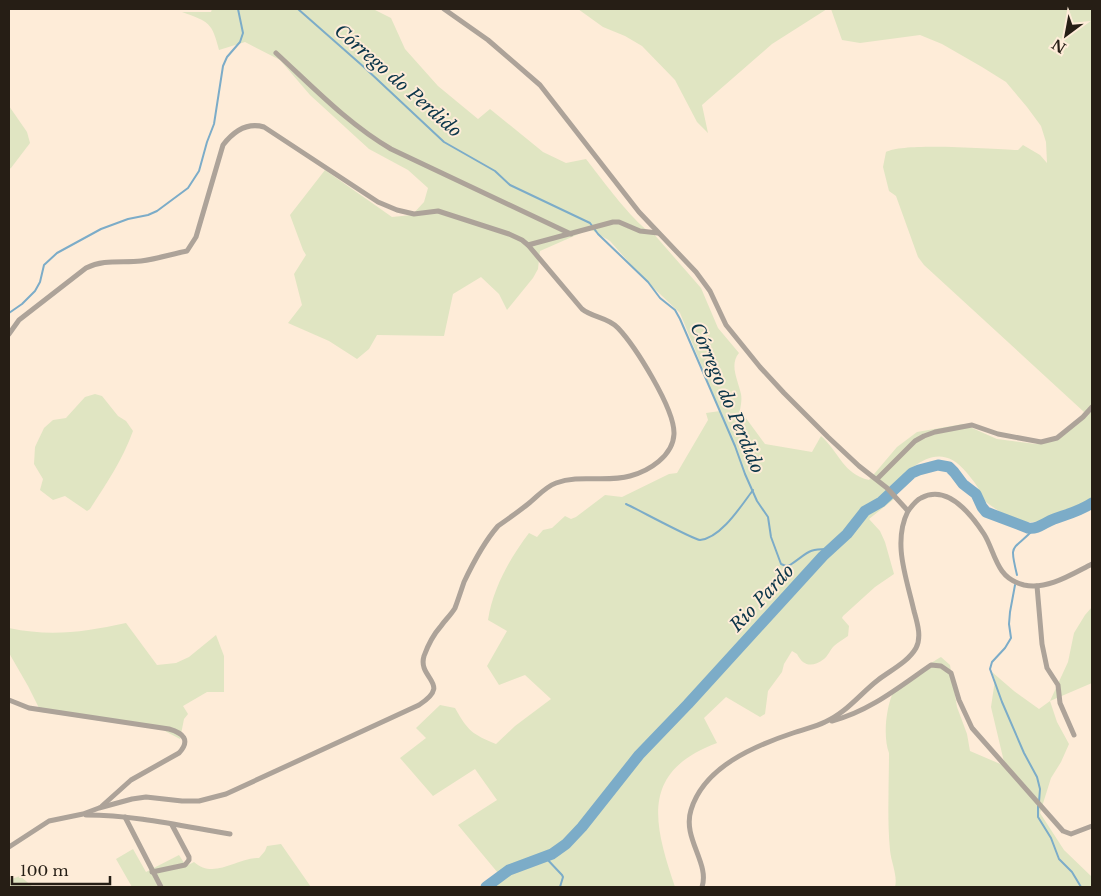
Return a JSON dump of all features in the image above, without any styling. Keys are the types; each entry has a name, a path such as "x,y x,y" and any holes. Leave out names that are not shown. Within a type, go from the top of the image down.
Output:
{"street":[{"path":"444,9 488,40 540,85 638,212 696,272 710,291 726,325 766,374 828,438 859,466 878,479 908,511"},
{"path":"276,53 355,125 391,150 572,234"},
{"path":"9,334 19,320 86,268 94,264 142,261 187,251 196,238 224,145 238,130 250,125 258,125 264,127 378,202 397,210 414,214 438,211 522,240 582,309 592,316 610,321 619,328 658,388 672,423 674,435 666,454 648,470 630,477 600,480 569,479 554,484 498,526 468,574 454,609 432,639 426,651 423,661 424,668 433,684 434,690 428,699 219,796 198,801 146,797 132,799 83,814 49,821 9,847"},
{"path":"528,245 613,222 619,222 640,231 658,233"},
{"path":"878,479 915,441 935,432 972,425 980,426 998,434 1041,442 1057,438 1084,417 1092,408"},
{"path":"824,723 834,718 870,685 907,658 918,642 918,626 900,546 900,531 908,511 919,498 944,494 953,500 969,514 984,534 1002,572 1016,582 1037,586 1054,582 1092,564"},
{"path":"1037,586 1042,644 1048,668 1058,685 1060,703 1074,735"},
{"path":"702,887 704,883 702,870 691,838 689,824 691,810 702,787 716,772 731,760 773,740 859,712 932,665 941,666 951,672 959,700 972,728 1063,831 1071,834 1092,826"},
{"path":"9,700 29,708 169,729 183,735 186,741 185,747 179,753 131,780 99,808"},
{"path":"83,814 148,819 172,825 230,834"},
{"path":"124,817 161,887"},
{"path":"152,872 185,865 190,860 172,825"}],"green space":[{"path":"212,9 373,9 391,18 405,49 438,86 478,119 490,109 543,152 566,163 586,159 638,222 653,233 701,288 718,328 739,353 734,368 741,396 740,410 765,444 812,452 821,436 847,468 860,477 869,480 897,447 917,432 963,424 997,439 1036,444 1053,439 1078,420 1084,412 924,265 918,257 896,196 889,191 883,167 886,152 911,147 1018,150 1023,145 1040,155 1047,163 1046,142 1041,126 1006,82 942,44 920,35 860,43 842,40 831,9 1092,9 1092,504 1052,519 1035,522 1022,521 1004,514 982,499 977,486 956,462 946,457 936,457 916,465 887,489 894,499 869,519 880,531 885,542 894,574 875,587 843,616 842,618 849,626 848,636 834,646 824,659 816,664 805,663 792,651 784,664 782,672 768,691 765,714 760,717 726,697 704,718 717,743 692,755 675,769 664,785 659,802 658,821 675,887 482,887 503,879 458,825 497,800 475,769 433,796 400,758 426,738 416,728 440,705 455,708 471,731 496,744 515,726 551,699 525,675 499,685 487,666 507,631 488,620 498,585 509,563 529,533 537,537 543,530 552,528 565,516 571,519 576,517 605,495 622,497 669,474 677,473 708,420 706,413 720,411 680,313 641,276 610,241 590,229 540,251 538,269 533,278 507,310 499,294 481,277 453,294 444,336 377,335 369,349 357,359 329,341 288,323 302,305 294,274 306,255 290,215 325,170 392,217 412,215 424,202 428,188 408,170 369,149 310,95 280,60 245,42 219,50 214,34 208,24 182,12 211,12"},
{"path":"578,9 827,9 772,44 702,105 708,133 697,122 675,80 642,46 625,36 603,27"},
{"path":"9,106 27,132 30,143 9,169"},
{"path":"95,394 102,396 133,431 114,471 87,511 65,496 53,500 40,490 43,479 34,464 35,447 44,428 53,420 66,418 85,397"},
{"path":"1092,607 1092,683 1050,701 1068,662 1074,633"},
{"path":"126,623 157,665 176,663 189,657 216,635 224,656 224,692 207,692 183,706 188,714 184,719 180,739 163,730 41,712 9,653 9,628 53,633 96,629"},
{"path":"941,657 950,665 957,707 967,734 970,751 1005,766 991,707 995,680 992,672 1039,709 1050,701 1057,722 1069,744 1051,778 1040,813 1064,850 1092,877 1092,887 895,887 896,878 889,838 889,753 886,724 888,708 895,691 914,674"},
{"path":"281,844 311,887 132,887 116,859 133,849 146,872 179,855 186,866 194,862 202,867 217,869 259,858 267,846"},
{"path":"20,876 33,887 9,887 9,880"}],"waterway":[{"path":"9,313 22,304 35,291 40,282 44,265 57,253 101,229 157,211 188,188 199,171 214,124 223,66 227,57 240,42 243,33 238,9"},
{"name":"Córrego do Perdido","path":"298,9 365,68 444,142 495,171 510,185 590,223 598,234 648,282 660,298 675,310 757,501 768,517 771,537 781,564 790,565 812,551 830,549"},
{"name":"Rio Pardo","path":"486,887 509,870 552,854 566,844 582,827 639,755 823,556 847,534 865,511 881,502 912,473 938,465 949,467 963,484 976,494 986,512 1028,528 1038,527 1092,503"},
{"path":"626,504 700,540 708,538 723,528 753,490"},
{"path":"1017,575 1013,557 1014,548 1034,529"},
{"path":"1015,585 1009,624 1011,638 1005,648 992,662 990,669 1024,753 1037,777 1040,789 1039,802"},
{"path":"1038,806 1038,817 1051,838 1059,859 1072,872 1081,887"},
{"path":"545,857 562,875 560,887"}]}
